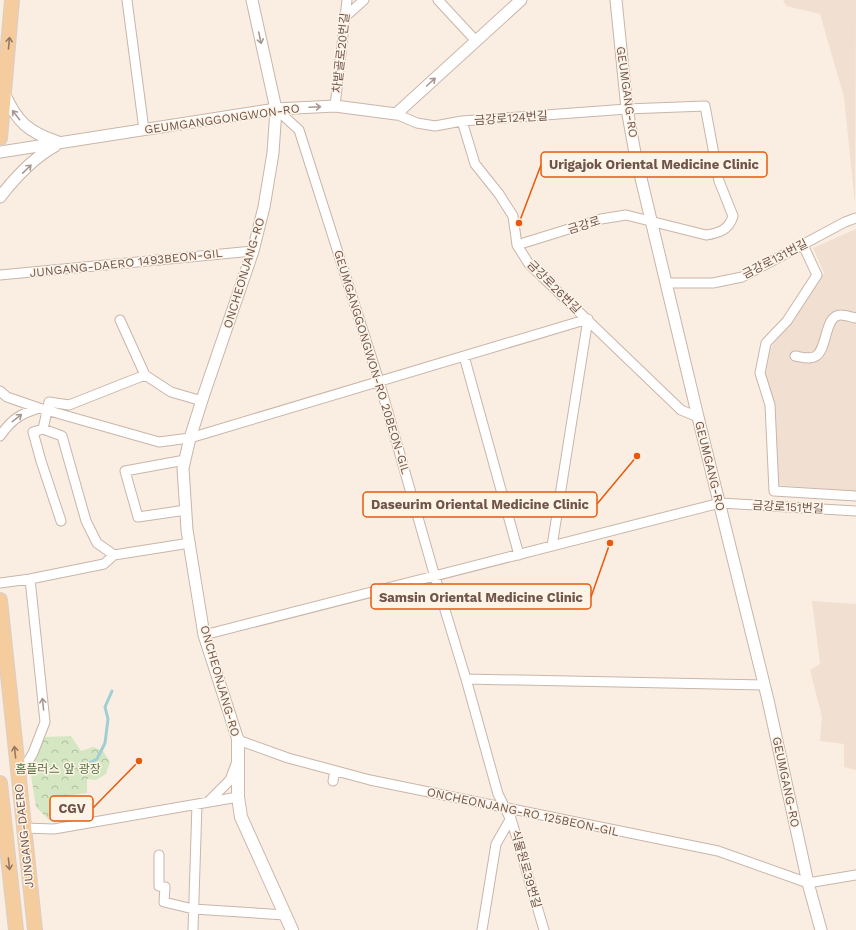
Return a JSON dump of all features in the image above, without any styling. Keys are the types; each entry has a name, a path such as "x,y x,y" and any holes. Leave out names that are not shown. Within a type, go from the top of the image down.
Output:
{"main road":[{"path":"0,138 12,0"},
{"name":"JUNGANG-DAERO","path":"0,600 35,930"},
{"name":"ONCHEONJANG-RO","path":"238,740 238,797 241,817 292,930"},
{"name":"JUNGANG-DAERO","path":"0,783 16,930"}],"street":[{"path":"128,0 144,130"},
{"name":"ONCHEONJANG-RO","path":"238,740 204,636 190,543 183,468 190,438 253,251 264,207 273,153 276,109 252,0"},
{"name":"차밭골로20번길","path":"335,106 346,0"},
{"path":"345,17 364,0"},
{"path":"438,0 476,41"},
{"path":"396,114 521,0"},
{"name":"GEUMGANG-RO","path":"616,0 628,109 635,152 764,685 808,883 821,930"},
{"path":"4,93 10,108 27,127 43,137 60,143"},
{"name":"GEUMGANGGONGWON-RO","path":"0,152 276,109 335,106 396,114"},
{"name":"금강로124번길","path":"396,114 417,123 434,126 462,121 628,109 705,106 719,181 733,216 732,221 727,229 706,235 652,221"},
{"name":"GEUMGANGGONGWON-RO 20BEON-GIL","path":"276,109 299,130 379,381 498,794 506,808"},
{"name":"금강로26번길","path":"462,121 475,164 499,194 513,216 517,245 529,264 588,319 681,410 698,417"},
{"path":"0,197 8,187 45,151 60,143"},
{"name":"금강로","path":"517,245 601,219 626,215 652,221"},
{"name":"금강로131번길","path":"666,283 713,284 742,278 856,218"},
{"path":"803,245 818,276 787,321 766,343 760,373 770,405 774,491 856,496"},
{"name":"JUNGANG-DAERO 1493BEON-GIL","path":"0,275 253,251"},
{"path":"795,356 809,358 817,356 822,349 829,324 834,317 840,314 856,318"},
{"path":"0,391 7,397 43,409 159,442 190,438 588,319 552,546"},
{"path":"120,320 144,375 171,392 202,401"},
{"path":"464,356 519,554"},
{"path":"0,436 11,422 21,414 43,409 49,402 69,405 144,375"},
{"path":"43,409 43,429"},
{"path":"61,521 33,432 43,429 62,436 86,521 97,543 114,556"},
{"path":"185,460 125,471 138,517 186,510"},
{"name":"금강로151번길","path":"204,636 720,503 856,511"},
{"path":"0,583 30,579 104,564 114,556 190,543"},
{"path":"18,779 33,753 45,722 30,579"},
{"path":"466,679 764,685"},
{"name":"ONCHEONJANG-RO 125BEON-GIL","path":"238,740 288,758 370,780 718,851 808,883"},
{"path":"208,802 230,780 238,757"},
{"path":"333,781 335,771"},
{"path":"24,828 54,830 238,797"},
{"path":"193,930 197,804"},
{"name":"식물원로39번길","path":"506,808 544,930"},
{"path":"482,930 496,844 510,818"},
{"path":"159,855 159,886 165,887 164,902 194,909 285,915"},
{"path":"808,883 856,875"}],"shaded area":[{"path":"783,0 856,0 855,204 844,97 820,14 786,6"},
{"path":"856,229 856,491 774,485 763,376 770,349 824,273 813,248"},
{"path":"812,601 856,604 856,770 844,767 844,744 820,741 822,717 810,670 820,664"}],"green space":[{"name":"홈플러스 앞 광장","path":"71,736 81,751 93,747 103,751 110,762 106,774 96,780 87,779 87,793 65,796 66,820 49,820 36,807 29,763 45,737"}],"waterway":[{"path":"89,763 97,759 105,743 108,719 105,707 112,691"}],"place":[{"name":"Urigajok Oriental Medicine Clinic","path":"519,223"},
{"name":"Daseurim Oriental Medicine Clinic","path":"637,456"},
{"name":"Samsin Oriental Medicine Clinic","path":"610,543"},
{"name":"CGV","path":"139,761"}]}
